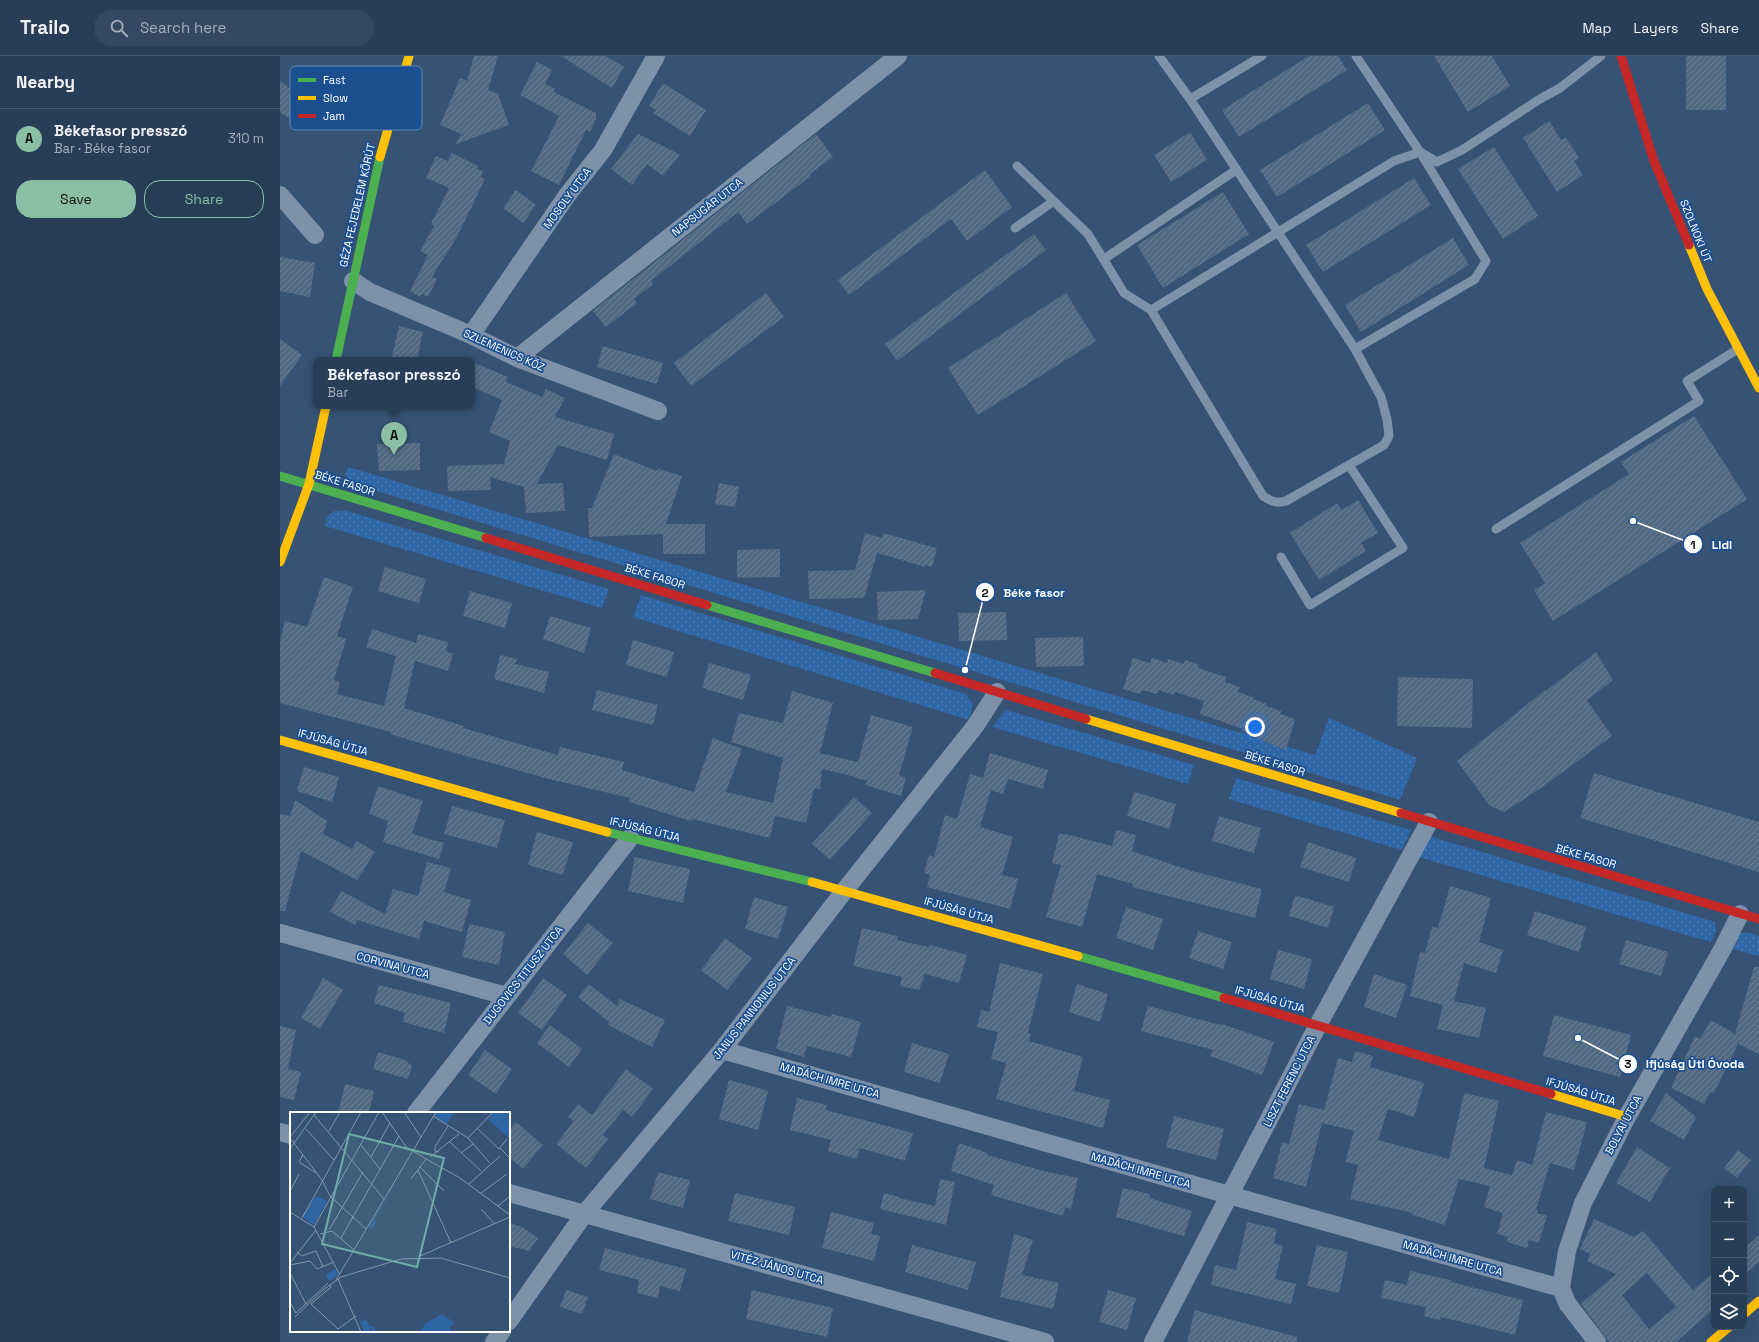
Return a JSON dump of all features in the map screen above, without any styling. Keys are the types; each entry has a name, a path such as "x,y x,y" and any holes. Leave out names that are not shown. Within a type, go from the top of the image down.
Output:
{"street":[{"name":"GÉZA FEJEDELEM KÖRÚT","path":"405,66 408,56"},
{"name":"MOSOLY UTCA","path":"471,335 568,194 603,150 656,56"},
{"name":"NAPSUGÁR UTCA","path":"517,358 898,56"},
{"name":"SZOLNOKI ÚT","path":"1617,59 1627,77 1654,161 1707,289 1759,388"},
{"name":"GÉZA FEJEDELEM KÖRÚT","path":"337,357 387,130"},
{"path":"280,195 315,235"},
{"name":"SZLEMENICS KÖZ","path":"353,281 370,292 471,335 517,358 658,410"},
{"path":"280,562 309,484 325,409"},
{"name":"BÉKE FASOR","path":"280,476 1429,822 1759,919"},
{"name":"JANUS PANNONIUS UTCA","path":"510,1320 585,1213 722,1050 845,890 976,725 997,692"},
{"name":"IFJÚSÁG ÚTJA","path":"280,740 630,838 845,890 1318,1025 1627,1117"},
{"name":"LISZT FERENC UTCA","path":"1153,1342 1318,1025 1429,822"},
{"name":"DUGOVICS TITUSZ UTCA","path":"417,1112 630,838"},
{"name":"BOLYAI UTCA","path":"1561,1288 1567,1251 1583,1203 1627,1117 1722,950 1740,914"},
{"name":"CORVINA UTCA","path":"280,933 506,996"},
{"name":"MADÁCH IMRE UTCA","path":"722,1050 1561,1288"},
{"path":"280,1132 290,1135"},
{"name":"VITÉZ JÁNOS UTCA","path":"510,1193 1045,1342"},
{"path":"1561,1288 1567,1303 1597,1342"},
{"path":"1747,1311 1759,1301"},
{"path":"1711,1342 1725,1330"},
{"path":"494,1342 501,1332"}],"lane":[{"path":"1017,166 1088,234 1124,292 1151,310 1263,496 1279,503 1286,501 1384,445 1389,436 1388,419 1382,397 1355,348 1190,99 1159,56"},
{"path":"1190,99 1262,56"},
{"path":"1355,348 1476,279 1486,261 1420,152 1356,56"},
{"path":"1420,152 1437,162 1462,150 1540,99 1560,88 1601,56"},
{"path":"1151,310 1394,162 1420,152"},
{"path":"1104,259 1236,170"},
{"path":"1016,228 1054,201"},
{"path":"1496,529 1699,401 1687,381 1738,349"},
{"path":"1281,557 1310,605 1403,548 1349,465"}],"shaded area":[{"path":"348,467 1315,755 1329,718 1417,758 1400,800 350,483 345,474"},
{"path":"334,511 347,511 609,589 602,608 325,526 327,517"},
{"path":"641,595 966,694 973,704 969,720 633,617"},
{"path":"1006,710 1194,765 1188,784 992,727"},
{"path":"1236,778 1411,830 1402,850 1229,799"},
{"path":"1432,837 1715,922 1716,931 1711,942 1419,857 1426,841"},
{"path":"1745,932 1759,936 1759,956 1729,948 1736,936"}],"building":[{"path":"474,56 498,56 488,90 498,94 509,125 456,144 461,134 440,125 460,78 467,81"},
{"path":"561,56 606,56 624,67 612,88"},
{"path":"1309,56 1338,56 1347,70 1239,137 1222,110"},
{"path":"1434,56 1492,56 1510,86 1468,112"},
{"path":"1686,56 1726,56 1726,110 1686,110"},
{"path":"537,62 552,70 545,84 555,89 554,92 596,113 596,119 590,132 586,130 559,185 531,171 559,116 520,95"},
{"path":"280,81 290,88 290,119 280,112"},
{"path":"663,83 706,110 690,136 653,113 656,110 649,106"},
{"path":"1368,103 1385,130 1277,197 1260,170"},
{"path":"1549,121 1561,140 1566,138 1579,158 1574,161 1583,175 1557,192 1523,138"},
{"path":"1190,132 1207,160 1171,182 1154,155"},
{"path":"638,134 679,154 679,156 663,176 647,164 632,185 611,169"},
{"path":"816,134 833,157 810,174 811,176 747,224 738,212 651,281 653,284 634,299 637,303 606,327 593,311"},
{"path":"1494,147 1538,216 1503,239 1458,169"},
{"path":"452,153 478,166 477,169 483,171 481,177 485,179 457,237 432,277 437,279 428,297 422,294 420,297 410,291 428,255 420,251 434,226 431,224 449,188 426,178 436,156 448,161"},
{"path":"985,170 1012,207 967,241 951,219 849,295 838,280"},
{"path":"1414,178 1431,205 1323,272 1306,245"},
{"path":"516,190 536,205 523,223 503,208"},
{"path":"1223,192 1249,234 1163,288 1137,245"},
{"path":"1034,234 1046,250 897,361 885,344"},
{"path":"1453,238 1469,265 1361,332 1345,305"},
{"path":"280,257 315,263 310,297 280,291"},
{"path":"766,293 784,317 691,386 674,363"},
{"path":"1066,293 1096,341 978,415 948,368"},
{"path":"399,326 423,332 418,357 392,357"},
{"path":"280,339 302,355 280,386"},
{"path":"603,346 663,363 657,384 597,367"},
{"path":"475,363 508,377 506,382 542,397 546,389 565,398 555,417 614,434 607,460 558,445 537,484 563,483 565,511 526,513 524,487 490,477 491,490 448,491 447,466 504,464 510,441 489,432 502,400 475,388"},
{"path":"1694,416 1747,499 1553,621 1534,590 1545,583 1520,543 1629,474 1621,462"},
{"path":"420,443 420,470 379,471 377,444"},
{"path":"614,454 657,471 658,469 682,476 666,524 705,524 705,554 663,554 663,534 589,537 588,508 592,508"},
{"path":"719,483 739,487 735,507 715,504"},
{"path":"1358,500 1378,533 1361,543 1366,551 1319,580 1290,533 1337,503 1342,510"},
{"path":"865,533 882,538 883,533 937,548 932,567 925,565 925,567 877,553 864,598 809,599 808,571 855,570"},
{"path":"780,549 780,577 737,578 737,550"},
{"path":"385,567 426,579 419,603 378,591"},
{"path":"324,577 353,587 337,636 346,639 334,680 340,682 337,694 384,706 396,656 366,647 372,629 416,643 418,634 448,642 446,651 453,654 448,671 415,661 404,708 464,726 463,728 558,755 560,747 624,762 622,770 694,792 713,738 742,749 726,792 773,803 783,758 731,742 739,713 783,723 792,691 833,703 820,753 858,762 871,715 913,727 899,775 906,778 901,796 865,785 868,781 822,769 820,789 814,788 806,823 775,816 770,838 692,819 691,821 629,802 630,798 549,779 423,744 390,734 391,732 280,703 280,642 285,621 307,627"},
{"path":"926,590 918,619 878,620 877,592"},
{"path":"470,591 512,603 505,628 463,616"},
{"path":"1006,612 1007,640 959,641 958,613"},
{"path":"550,616 591,628 584,653 543,639"},
{"path":"1083,637 1084,666 1036,667 1035,638"},
{"path":"633,640 674,652 667,677 626,665"},
{"path":"1596,652 1613,680 1587,700 1612,736 1541,788 1504,812 1490,806 1457,761 1545,690 1546,691"},
{"path":"500,655 517,659 515,664 549,672 544,693 494,679"},
{"path":"1133,658 1150,663 1152,658 1167,663 1168,659 1184,664 1185,660 1199,665 1198,668 1226,677 1225,682 1240,687 1238,692 1267,704 1266,706 1281,711 1280,714 1295,719 1286,750 1256,738 1257,735 1242,731 1243,729 1200,714 1204,701 1175,692 1174,695 1158,690 1157,694 1142,690 1140,694 1123,689"},
{"path":"709,663 751,675 743,700 702,688"},
{"path":"1398,677 1473,679 1472,728 1397,726"},
{"path":"597,690 658,705 653,725 592,710"},
{"path":"990,753 1048,770 1043,789 1008,779 1003,794 991,790 980,827 1013,837 1002,875 1018,879 1010,909 927,887 930,875 924,873 929,855 934,857 945,815 957,819 970,774 983,778"},
{"path":"304,767 339,777 332,802 297,791"},
{"path":"1594,773 1759,822 1759,872 1580,818"},
{"path":"378,786 423,801 412,834 444,843 439,859 383,842 388,821 369,814"},
{"path":"1134,792 1176,804 1169,829 1127,816"},
{"path":"854,797 872,813 830,860 812,844"},
{"path":"295,800 327,821 323,834 352,849 357,841 375,852 357,880 301,851 285,911 280,911 280,814 290,816"},
{"path":"452,806 505,820 497,848 444,834"},
{"path":"1219,816 1261,828 1254,853 1212,841"},
{"path":"1116,830 1136,835 1132,851 1192,871 1262,889 1255,918 1132,887 1133,884 1097,874 1082,927 1046,917 1061,865 1052,863 1059,834 1066,834 1112,846"},
{"path":"537,832 573,842 563,875 528,865"},
{"path":"1308,842 1356,858 1349,882 1300,867"},
{"path":"635,857 690,869 683,903 628,891"},
{"path":"427,862 451,868 444,892 471,900 462,932 424,921 419,939 357,920 355,925 330,912 341,891 385,914 393,889 418,896"},
{"path":"1450,886 1491,898 1479,942 1503,950 1496,973 1464,963 1454,1001 1486,1008 1479,1038 1437,1029 1443,1005 1410,996 1420,952 1425,953 1432,926 1438,928"},
{"path":"1295,895 1334,907 1328,928 1289,916"},
{"path":"754,897 788,907 778,939 745,929"},
{"path":"1126,907 1163,919 1153,950 1116,938"},
{"path":"1535,911 1586,927 1579,952 1527,935"},
{"path":"588,923 613,943 587,975 563,954"},
{"path":"469,924 505,932 499,965 462,957"},
{"path":"862,928 898,936 897,940 929,947 930,945 967,955 959,983 925,974 919,990 900,986 902,977 853,966"},
{"path":"1198,931 1232,942 1223,969 1189,958"},
{"path":"725,938 752,958 727,990 701,970"},
{"path":"1626,940 1668,952 1661,976 1619,964"},
{"path":"1278,950 1312,959 1304,989 1270,979"},
{"path":"1000,963 1043,974 1028,1033 1031,1034 1029,1041 1083,1057 1074,1091 1110,1100 1103,1128 996,1099 1006,1063 991,1059 998,1032 977,1027 981,1010 989,1012"},
{"path":"1754,967 1759,967 1759,1054 1738,1044 1714,1093 1710,1092 1704,1104 1671,1088 1695,1036 1700,1039 1711,1020 1735,1034"},
{"path":"1374,974 1407,985 1396,1018 1364,1007"},
{"path":"323,978 343,990 320,1029 301,1018"},
{"path":"543,978 567,995 542,1030 518,1013"},
{"path":"589,984 617,1006 620,999 665,1020 652,1047 608,1025 609,1022 578,997"},
{"path":"1077,984 1108,994 1100,1022 1069,1012"},
{"path":"379,985 451,1003 444,1033 403,1022 405,1013 374,1003"},
{"path":"787,1006 831,1017 832,1014 861,1022 851,1057 807,1046 804,1057 776,1049"},
{"path":"1148,1006 1221,1025 1222,1024 1274,1042 1262,1075 1210,1056 1213,1050 1141,1031"},
{"path":"1554,1015 1631,1035 1620,1077 1543,1056"},
{"path":"550,1025 582,1049 569,1067 537,1043"},
{"path":"280,1026 296,1030 288,1069 301,1072 294,1100 280,1097"},
{"path":"912,1043 949,1054 940,1083 904,1072"},
{"path":"485,1050 512,1069 496,1094 468,1075"},
{"path":"1355,1051 1373,1056 1370,1067 1424,1083 1414,1117 1388,1109 1378,1140 1449,1159 1464,1093 1499,1101 1484,1168 1512,1175 1517,1160 1532,1165 1546,1112 1587,1122 1574,1170 1550,1163 1536,1210 1538,1210 1537,1213 1547,1216 1539,1243 1529,1240 1527,1248 1507,1242 1508,1237 1497,1234 1503,1213 1484,1207 1490,1186 1459,1179 1445,1225 1412,1215 1413,1213 1350,1199 1358,1165 1345,1162 1354,1131 1322,1123 1306,1187 1273,1178 1282,1142 1289,1144 1299,1104 1324,1110 1338,1058 1352,1062"},
{"path":"378,1052 405,1060 412,1066 408,1079 373,1069"},
{"path":"626,1069 653,1089 632,1117 623,1110 603,1135 608,1139 586,1168 556,1144 574,1121 568,1117 578,1104 592,1115"},
{"path":"729,1080 768,1091 758,1130 719,1119"},
{"path":"345,1084 374,1091 369,1112 338,1112"},
{"path":"1666,1093 1696,1117 1684,1140 1650,1121"},
{"path":"797,1098 827,1105 826,1110 913,1133 905,1161 860,1148 857,1159 828,1151 831,1140 790,1130"},
{"path":"1174,1116 1224,1129 1216,1160 1166,1147"},
{"path":"516,1122 543,1145 523,1169 510,1158 510,1129"},
{"path":"959,1143 988,1153 987,1155 1044,1171 1078,1178 1071,1209 1065,1207 1063,1216 991,1195 994,1185 951,1171"},
{"path":"1637,1147 1670,1168 1650,1202 1616,1183"},
{"path":"1738,1150 1751,1160 1737,1178 1724,1168"},
{"path":"658,1172 690,1180 683,1208 650,1199"},
{"path":"940,1179 955,1182 946,1225 880,1209 884,1193 935,1206"},
{"path":"1123,1188 1150,1194 1149,1198 1192,1211 1184,1236 1116,1217"},
{"path":"735,1193 795,1207 789,1235 728,1221"},
{"path":"831,1212 874,1223 871,1234 880,1236 874,1261 822,1248"},
{"path":"1594,1219 1634,1237 1643,1231 1693,1290 1711,1275 1711,1312 1676,1342 1609,1342 1581,1304 1616,1274 1587,1261 1590,1254 1580,1249","holes":["1647,1273 1676,1307 1649,1329 1622,1295"]},
{"path":"1247,1222 1277,1229 1274,1243 1283,1246 1275,1279 1296,1284 1291,1304 1211,1285 1215,1265 1236,1270"},
{"path":"510,1223 522,1227 538,1238 529,1251 510,1246"},
{"path":"1014,1234 1033,1240 1022,1275 1059,1283 1053,1309 1000,1297"},
{"path":"1759,1235 1759,1262 1747,1272 1747,1258 1747,1246"},
{"path":"912,1245 976,1262 968,1290 905,1272"},
{"path":"1317,1245 1348,1252 1339,1293 1307,1286"},
{"path":"605,1248 686,1269 680,1291 660,1286 658,1298 637,1293 639,1280 599,1270"},
{"path":"1410,1271 1451,1280 1451,1282 1523,1300 1515,1335 1441,1317 1440,1320 1424,1316 1426,1307 1381,1298 1385,1280 1407,1285"},
{"path":"566,1290 588,1297 582,1314 560,1307"},
{"path":"752,1290 833,1308 827,1337 746,1319"},
{"path":"1108,1290 1136,1298 1127,1330 1099,1322"},
{"path":"1195,1310 1297,1337 1297,1342 1187,1342"}],"traffic: fast":[{"path":"337,357 380,157"},
{"path":"280,476 486,538"},
{"path":"707,605 935,673"},
{"path":"607,832 812,882"},
{"path":"1078,956 1224,998"}],"traffic: slow":[{"path":"406,66 409,56"},
{"path":"380,157 388,130"},
{"path":"1689,245 1707,289 1759,388"},
{"path":"280,562 309,484 325,409"},
{"path":"1086,719 1401,813"},
{"path":"280,740 607,832"},
{"path":"812,882 1078,956"},
{"path":"1551,1094 1627,1117"},
{"path":"1747,1311 1759,1301"},
{"path":"1711,1342 1725,1330"}],"traffic: jam":[{"path":"1621,56 1654,161 1689,245"},
{"path":"486,538 707,605"},
{"path":"935,673 1086,719"},
{"path":"1401,813 1759,919"},
{"path":"1224,998 1551,1094"}],"place":[{"name":"Békefasor presszó","path":"394,455"},
{"name":"Lidl","path":"1633,521"},
{"name":"Béke fasor","path":"965,670"},
{"name":"Ifjúság Úti Óvoda","path":"1578,1038"}]}
